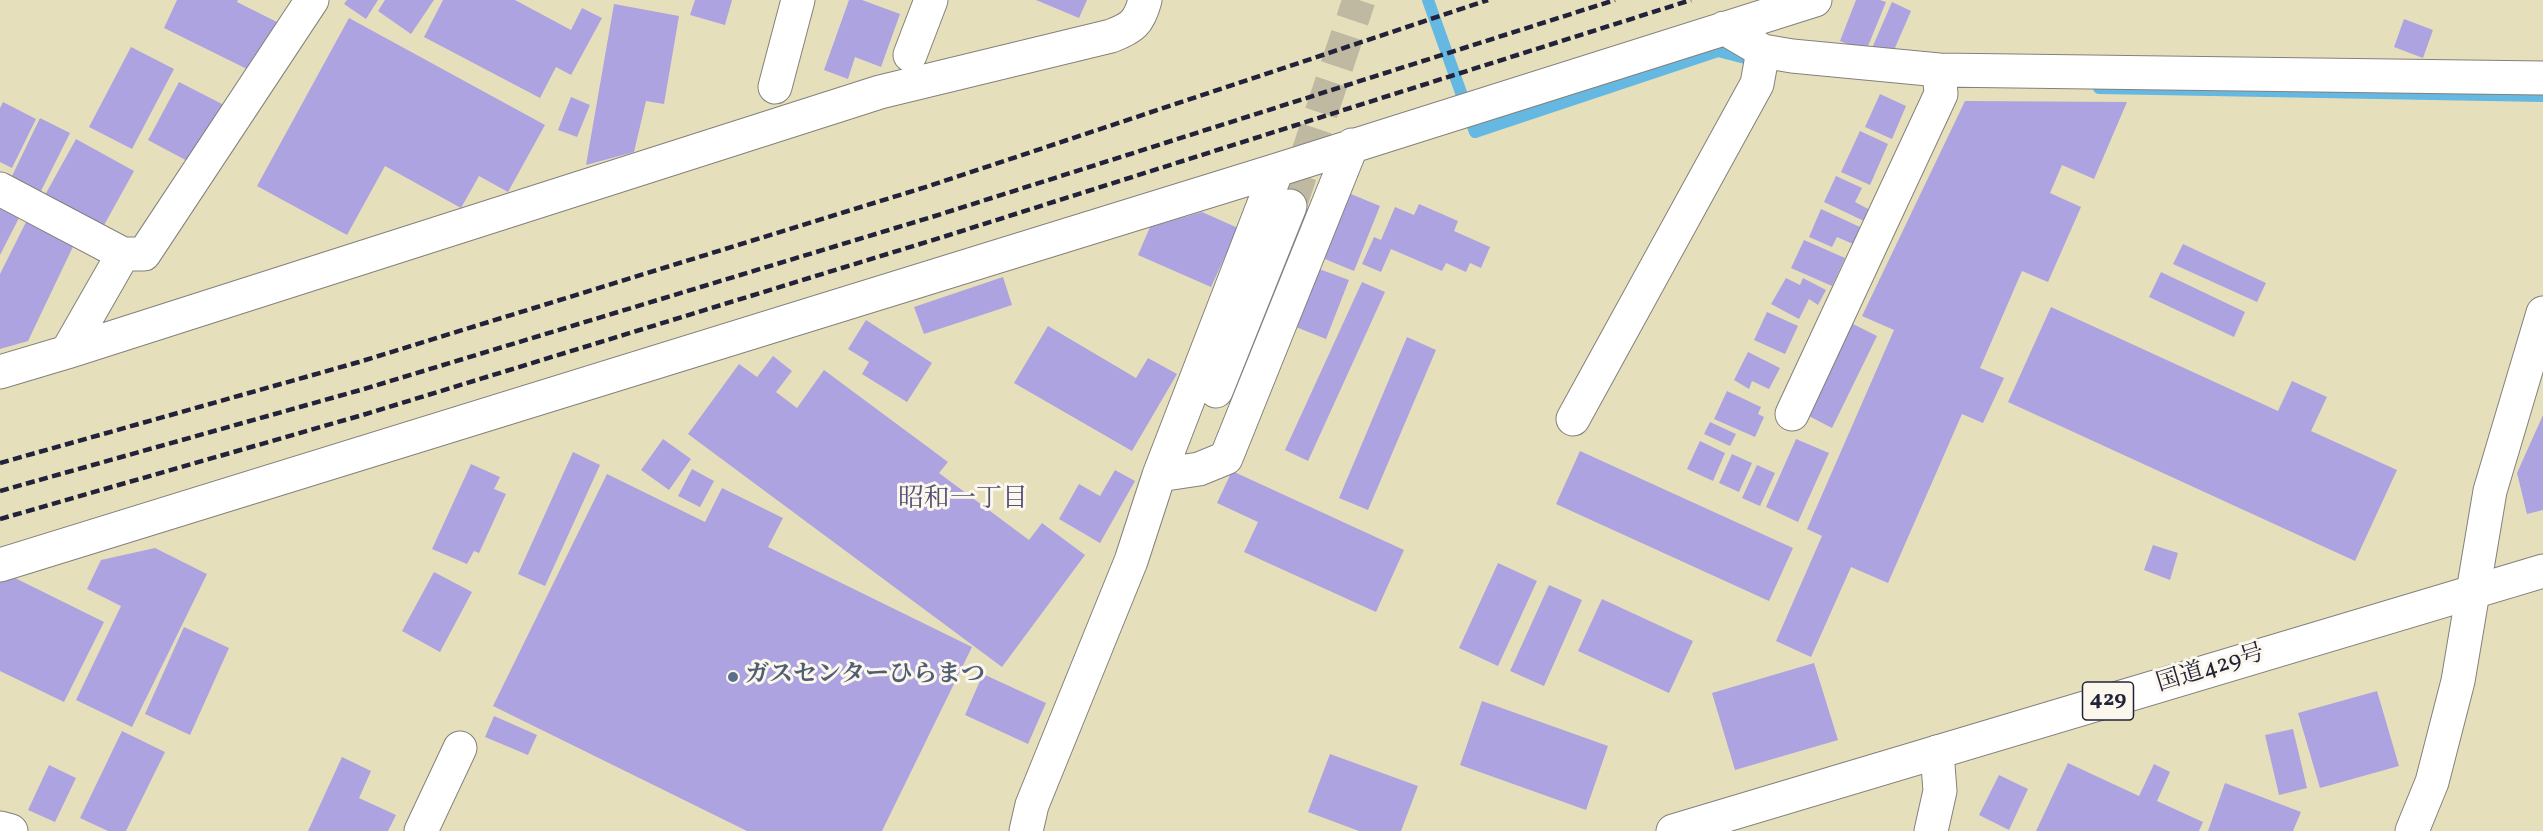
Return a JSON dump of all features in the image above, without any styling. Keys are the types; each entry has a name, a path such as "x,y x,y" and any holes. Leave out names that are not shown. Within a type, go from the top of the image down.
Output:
{"main road":[{"path":"0,189 123,254 144,254 312,0"},
{"path":"775,87 798,0"},
{"path":"910,55 931,0"},
{"path":"0,372 880,92 1111,36 1130,28 1141,15 1145,0"},
{"path":"0,565 1277,170 1815,0"},
{"path":"1724,28 1762,59 1792,56 1940,80 2543,78"},
{"path":"1573,419 1757,84 1762,59"},
{"path":"1792,414 1940,80"},
{"path":"1159,476 1199,469 1226,458 1352,145"},
{"path":"1026,831 1032,805 1131,561 1159,476 1277,170"},
{"path":"1159,476 1197,436 1290,206"},
{"path":"67,352 123,254"},
{"path":"2412,831 2432,782 2458,681 2475,592 2490,491 2543,313"},
{"name":"国道429号","path":"1673,831 2543,571"},
{"path":"421,831 460,748"},
{"path":"1931,831 1940,791 1936,752"},
{"path":"0,828 11,831"}],"building":[{"path":"177,0 238,0 237,2 277,22 251,71 164,28"},
{"path":"347,0 378,0 366,19 344,4"},
{"path":"385,0 434,0 411,34 378,11"},
{"path":"443,0 515,0 571,30 582,8 602,18 571,75 556,67 540,98 424,37"},
{"path":"695,0 732,0 725,25 690,15"},
{"path":"849,0 862,0 900,14 881,67 855,57 848,79 824,70"},
{"path":"1036,0 1087,0 1079,18"},
{"path":"1856,0 1886,2 1866,51 1840,41"},
{"path":"1892,2 1911,11 1891,57 1872,48"},
{"path":"614,4 679,16 664,104 646,101 634,152 586,165"},
{"path":"349,18 545,125 508,192 479,176 461,208 385,166 347,235 257,186"},
{"path":"2404,19 2433,30 2423,58 2394,47"},
{"path":"131,47 174,69 132,149 89,127"},
{"path":"179,82 224,105 193,164 148,140"},
{"path":"1880,94 1906,106 1892,139 1865,127"},
{"path":"571,97 590,105 577,137 558,130"},
{"path":"1965,101 2127,102 2094,179 2062,165 2050,193 2081,207 2048,282 2022,271 1980,368 2004,378 1983,423 1962,414 1888,583 1851,567 1811,657 1776,641 1822,536 1807,529 1894,330 1862,316"},
{"path":"3,102 36,119 12,168 0,162 0,108"},
{"path":"40,118 70,133 41,191 12,176"},
{"path":"1860,131 1888,144 1870,185 1841,172"},
{"path":"76,139 134,171 103,227 45,195"},
{"path":"1836,176 1862,188 1855,202 1870,210 1864,221 1824,202"},
{"path":"1346,192 1380,206 1354,271 1320,257"},
{"path":"0,201 22,212 0,255"},
{"path":"1419,204 1458,221 1454,231 1490,247 1481,268 1470,263 1466,272 1446,263 1442,271 1391,249 1381,272 1362,264 1374,237 1381,240 1395,207 1414,215"},
{"path":"1821,209 1860,227 1853,244 1837,237 1832,247 1809,237"},
{"path":"32,210 79,234 28,341 0,349 0,274"},
{"path":"1202,212 1238,228 1211,287 1138,255 1150,227"},
{"path":"1804,240 1845,258 1832,286 1791,268"},
{"path":"2183,244 2266,283 2257,302 2173,264"},
{"path":"1319,269 1349,280 1326,339 1296,327"},
{"path":"2161,272 2245,312 2234,337 2149,297"},
{"path":"1003,277 1012,305 924,334 914,307"},
{"path":"1786,278 1800,285 1803,278 1826,290 1818,305 1809,299 1799,319 1771,304"},
{"path":"1362,282 1385,292 1308,461 1285,450"},
{"path":"2051,307 2278,411 2292,381 2327,397 2311,431 2397,470 2355,561 2008,402"},
{"path":"1767,312 1798,326 1785,354 1754,340"},
{"path":"866,320 932,363 907,402 862,374 869,362 848,349"},
{"path":"1847,321 1877,336 1832,428 1803,413"},
{"path":"1048,326 1136,378 1148,358 1177,374 1132,451 1014,383"},
{"path":"1407,337 1436,350 1368,510 1339,498"},
{"path":"1748,352 1780,368 1769,389 1752,381 1749,389 1734,380"},
{"path":"773,356 792,371 776,392 797,408 824,370 948,462 939,473 1029,540 1042,523 1085,555 1002,667 688,434 739,364 757,377"},
{"path":"1727,391 1761,407 1758,414 1764,417 1755,437 1714,419"},
{"path":"2543,415 2543,510 2527,514 2517,473"},
{"path":"1710,422 1736,434 1730,446 1704,434"},
{"path":"663,439 691,459 669,490 641,470"},
{"path":"1796,439 1829,453 1798,522 1766,507"},
{"path":"1700,441 1725,453 1713,481 1687,469"},
{"path":"1580,451 1793,548 1769,601 1556,504"},
{"path":"573,452 600,465 545,586 518,574"},
{"path":"1732,454 1752,463 1739,492 1719,483"},
{"path":"471,464 500,477 494,489 506,494 479,553 474,551 467,564 432,549"},
{"path":"1757,465 1775,473 1760,506 1742,498"},
{"path":"692,469 714,481 700,507 678,496"},
{"path":"1115,470 1135,481 1100,543 1059,519 1079,484 1100,496"},
{"path":"1232,471 1404,550 1376,612 1244,552 1258,522 1217,503"},
{"name":"ガスセンターひらまつ","path":"607,474 705,522 722,488 783,518 768,547 972,647 882,831 747,831 493,706"},
{"path":"2153,545 2178,553 2170,580 2144,570"},
{"path":"155,548 207,574 132,727 76,700 121,606 87,589 101,560"},
{"path":"1498,563 1537,581 1498,666 1459,648"},
{"path":"434,572 472,592 440,652 402,631"},
{"path":"11,576 104,622 64,702 0,671 0,579"},
{"path":"1549,585 1582,600 1544,686 1510,671"},
{"path":"1602,599 1693,641 1669,693 1578,651"},
{"path":"184,627 229,648 190,735 145,714"},
{"path":"1814,663 1838,740 1735,770 1712,693"},
{"path":"983,674 1046,703 1028,744 965,715"},
{"path":"2377,691 2399,766 2320,788 2298,713"},
{"path":"1482,701 1608,746 1586,810 1460,765"},
{"path":"494,716 537,735 528,755 485,737"},
{"path":"2293,729 2307,788 2279,795 2265,735"},
{"path":"122,731 165,752 126,831 108,831 80,818"},
{"path":"1330,754 1418,786 1401,831 1359,831 1308,812"},
{"path":"342,757 371,771 359,798 396,815 388,831 308,831"},
{"path":"2068,763 2139,796 2154,764 2170,772 2157,801 2203,822 2199,831 2036,831"},
{"path":"49,765 76,778 55,822 28,810"},
{"path":"1999,775 2028,789 2009,830 1979,815"},
{"path":"2225,783 2301,812 2293,831 2208,831"}],"waterway":[{"path":"1428,0 1475,132 1718,51 1757,61"},
{"path":"2099,88 2543,96"}],"tunnel":[{"path":"1290,206 1359,0"}],"railway":[{"path":"0,463 359,362 929,186 1488,0"},
{"path":"0,491 364,389 935,216 1615,0"},
{"path":"0,519 366,414 946,236 1691,0"}],"place":[{"name":"ガスセンターひらまつ","path":"733,677"}],"district":[{"name":"昭和一丁目","path":"963,501"}]}
